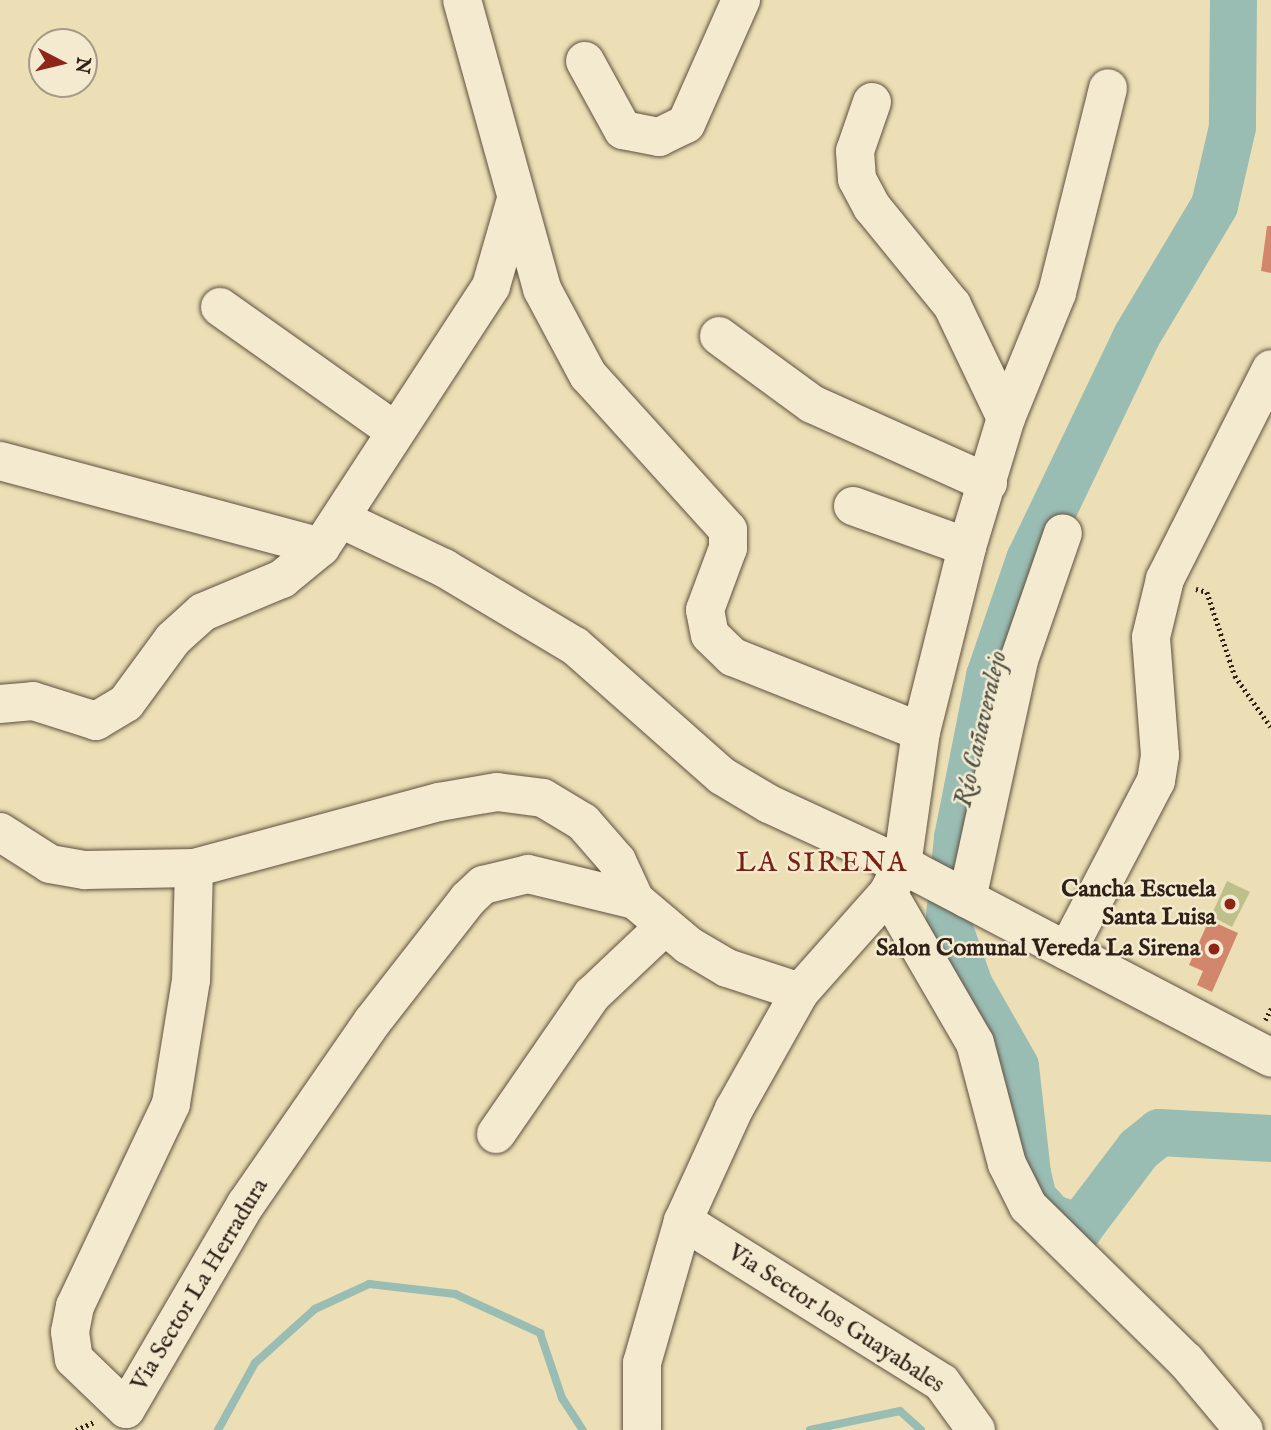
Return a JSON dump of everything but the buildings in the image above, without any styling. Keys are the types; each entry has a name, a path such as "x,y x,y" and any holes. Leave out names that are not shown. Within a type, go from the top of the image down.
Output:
{"street":[{"path":"462,0 542,289 587,375 725,523 728,548 705,610 710,635 733,657 921,732"},
{"path":"585,61 623,130 659,137 686,124 741,0"},
{"path":"1108,88 1057,293 1006,418 967,547 921,732 905,878 975,1043 1007,1164 1028,1206 1186,1361 1244,1430"},
{"path":"872,102 855,151 858,179 872,207 952,306 1006,418"},
{"path":"0,704 33,701 96,721 126,703 173,639 203,612 282,579 331,533 392,429 491,286 515,198"},
{"path":"220,307 392,429"},
{"path":"719,336 763,374 812,404 988,483"},
{"path":"1067,951 1156,781 1160,755 1151,637 1164,579 1271,369"},
{"path":"0,461 285,536 331,533 444,568 575,646 722,776 905,878 974,902 1271,1058"},
{"path":"853,506 967,547"},
{"path":"974,902 1019,660 1063,533"},
{"path":"282,579 285,536"},
{"path":"0,832 50,864 85,870 194,868 497,792 542,798 583,822 617,862 635,900 665,926 727,968 800,992"},
{"name":"Via Sector La Herradura","path":"194,868 191,980 171,1104 75,1306 70,1332 74,1359 126,1409 246,1204 372,1022 468,899 483,885 528,874 635,900"},
{"path":"642,1430 642,1363 683,1221 734,1109 800,992 905,878"},
{"path":"496,1134 592,995 665,926"},
{"name":"Via Sector los Guayabales","path":"683,1221 942,1383 976,1430"}],"path":[{"path":"1207,592 1235,676 1271,727"}],"green space":[{"name":"Cancha Escuela Santa Luisa","path":"1227,881 1250,892 1232,927 1211,916"}],"waterway":[{"name":"Río Cañaveralejo","path":"1233,0 1232,127 1214,205 1136,336 1029,559 989,676 957,837 948,925 969,985 1015,1066 1027,1173 1033,1198 1050,1217 1079,1227 1138,1149 1159,1132 1271,1138"},
{"path":"218,1430 255,1363 315,1309 369,1284 455,1294 540,1333 562,1398 583,1430"},
{"path":"810,1430 900,1411 921,1430"}],"place":[{"name":"Cancha Escuela Santa Luisa","path":"1230,904"},
{"name":"Salon Comunal Vereda La Sirena","path":"1214,949"}],"district":[{"name":"LA SIRENA","path":"822,864"}]}
